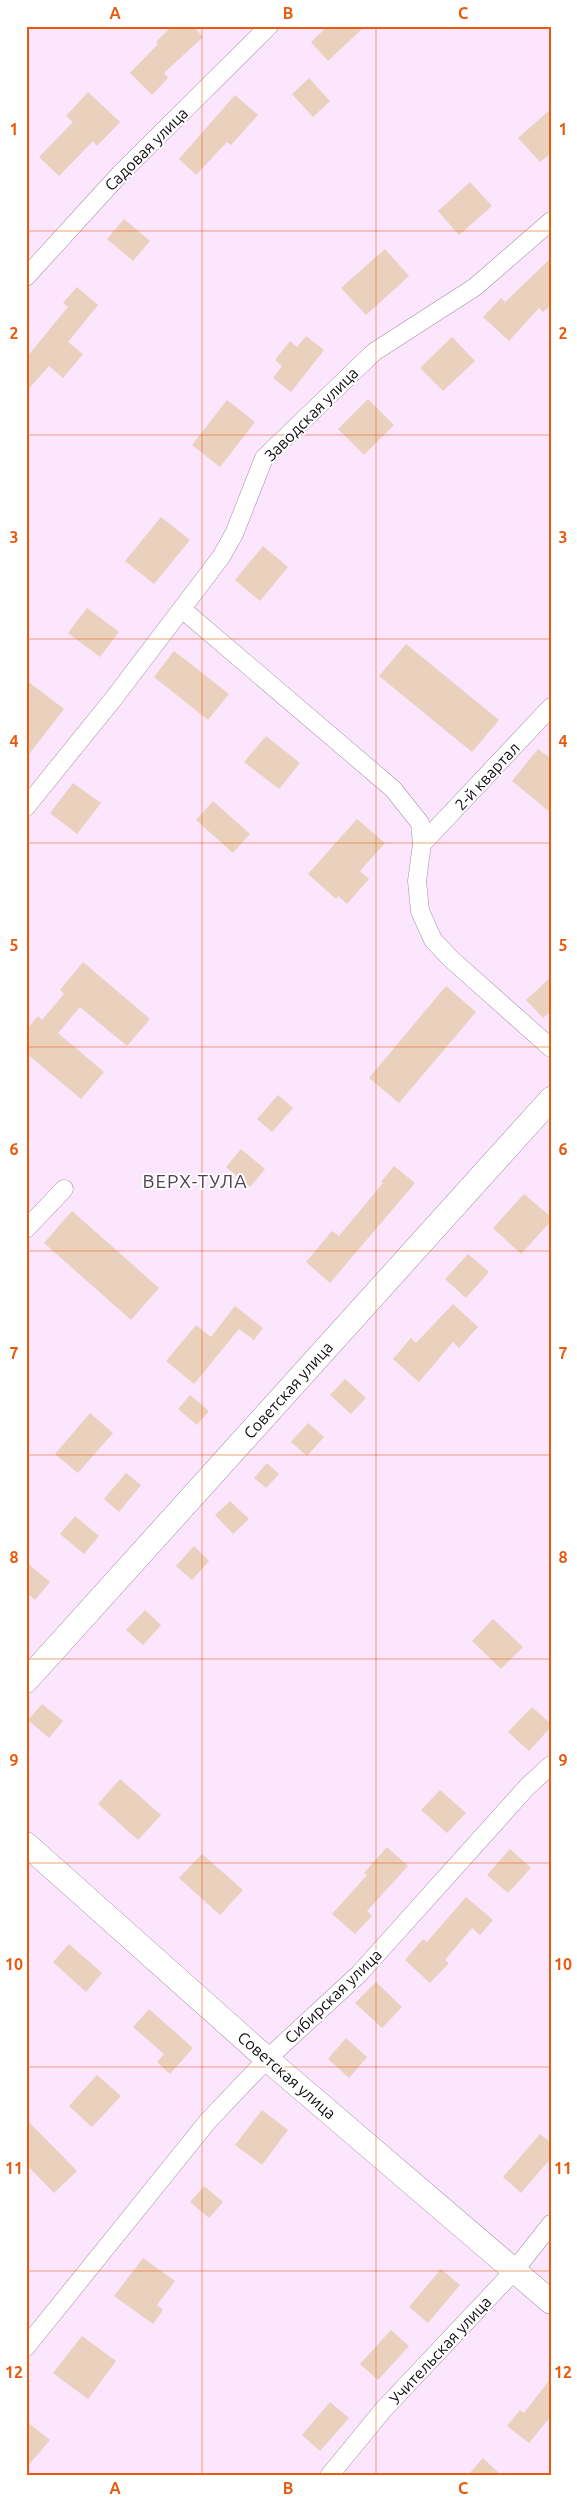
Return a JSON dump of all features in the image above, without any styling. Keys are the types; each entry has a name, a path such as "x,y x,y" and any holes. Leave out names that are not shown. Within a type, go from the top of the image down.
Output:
{"main road":[{"name":"Советская улица","path":"26,1682 551,1100"},
{"name":"Советская улица","path":"26,1844 266,2059 551,2302"}],"street":[{"name":"Садовая улица","path":"26,277 120,174 269,26"},
{"name":"Заводская улица","path":"26,807 114,698 221,557 234,534 264,458 374,352 475,287 551,221"},
{"path":"182,609 393,789 420,823 422,844 417,880 420,911 433,940 451,959 551,1048"},
{"name":"2-й квартал","path":"422,844 551,707"},
{"path":"26,1229 64,1189"},
{"name":"Сибирская улица","path":"26,2347 208,2122 266,2059 359,1974 527,1787 551,1765"},
{"name":"Учительская улица","path":"329,2476 384,2410 514,2271 551,2224"}],"building":[{"path":"172,26 193,26 203,37 164,73 168,78 152,95 130,73 158,44 156,42"},
{"path":"328,26 365,26 328,61 311,42"},
{"path":"309,78 330,101 313,117 292,94"},
{"path":"88,92 120,122 97,146 93,141 59,176 39,157 73,122 66,116"},
{"path":"235,95 258,115 231,145 227,142 196,175 179,159"},
{"path":"551,109 551,153 540,162 518,138"},
{"path":"470,182 492,206 459,235 438,211"},
{"path":"124,219 150,241 133,261 107,239"},
{"path":"385,249 409,276 366,315 341,288"},
{"path":"551,258 551,305 543,312 539,308 509,341 483,317 501,298 505,302"},
{"path":"77,287 98,305 68,342 83,354 63,378 49,366 26,392 26,358 68,307 63,303"},
{"path":"306,336 324,350 291,392 273,378 282,366 275,360 290,341 297,347"},
{"path":"452,337 475,361 443,391 420,368"},
{"path":"368,399 394,425 364,455 338,429"},
{"path":"227,400 255,422 220,467 192,445"},
{"path":"161,517 190,540 154,584 125,561"},
{"path":"263,546 288,567 260,601 235,580"},
{"path":"87,608 119,632 100,657 68,633"},
{"path":"406,644 499,720 472,752 379,676"},
{"path":"174,651 229,694 208,720 154,677"},
{"path":"26,680 64,709 26,758"},
{"path":"266,736 300,763 279,789 244,762"},
{"path":"538,749 551,759 551,813 512,781"},
{"path":"73,783 101,803 77,834 50,813"},
{"path":"213,801 250,834 233,853 196,820"},
{"path":"357,819 385,843 360,871 369,879 347,904 338,896 336,899 308,874"},
{"path":"83,962 150,1019 127,1046 80,1007 58,1033 104,1072 81,1099 26,1053 26,1030 38,1016 42,1020 64,994 60,990"},
{"path":"551,977 551,1011 543,1018 526,1000"},
{"path":"446,986 476,1012 399,1103 369,1078"},
{"path":"278,1095 293,1108 272,1132 257,1119"},
{"path":"241,1149 265,1169 250,1187 226,1167"},
{"path":"394,1166 415,1183 330,1283 306,1262 332,1231 339,1236 383,1183 381,1182"},
{"path":"524,1194 551,1217 551,1221 521,1254 493,1228"},
{"path":"72,1211 159,1288 131,1320 44,1243"},
{"path":"468,1254 489,1272 466,1298 445,1279"},
{"path":"453,1304 478,1327 459,1348 453,1342 419,1382 393,1359 411,1338 416,1343"},
{"path":"235,1306 263,1328 254,1340 239,1329 194,1384 166,1361 196,1325 211,1337"},
{"path":"345,1379 366,1398 351,1414 330,1395"},
{"path":"190,1395 209,1411 197,1425 178,1409"},
{"path":"90,1413 113,1433 78,1473 55,1454"},
{"path":"308,1423 324,1437 307,1456 291,1442"},
{"path":"267,1463 279,1474 266,1488 254,1478"},
{"path":"126,1473 141,1485 119,1512 104,1499"},
{"path":"230,1501 249,1519 233,1534 215,1515"},
{"path":"75,1516 99,1536 84,1554 60,1534"},
{"path":"194,1546 209,1561 192,1580 176,1566"},
{"path":"26,1562 50,1582 35,1600 26,1592"},
{"path":"145,1610 161,1625 143,1645 126,1630"},
{"path":"493,1619 523,1647 501,1669 472,1641"},
{"path":"42,1704 63,1721 49,1738 28,1720"},
{"path":"532,1707 551,1724 551,1727 529,1751 508,1732"},
{"path":"120,1779 161,1815 138,1840 98,1804"},
{"path":"440,1790 466,1813 447,1833 421,1810"},
{"path":"387,1847 408,1866 367,1911 372,1916 355,1934 332,1914 367,1875 364,1873"},
{"path":"510,1849 531,1868 508,1893 487,1875"},
{"path":"202,1854 243,1890 220,1915 179,1878"},
{"path":"466,1897 493,1920 480,1935 472,1928 445,1960 449,1963 430,1983 405,1960 423,1939 427,1942"},
{"path":"69,1944 102,1973 86,1992 53,1962"},
{"path":"376,1982 402,2007 382,2028 355,2003"},
{"path":"149,2009 193,2048 170,2074 157,2062 164,2054 133,2027"},
{"path":"346,2038 367,2057 349,2078 328,2059"},
{"path":"97,2075 121,2096 92,2127 69,2106"},
{"path":"262,2110 288,2130 262,2165 235,2145"},
{"path":"26,2119 77,2171 54,2193 26,2164"},
{"path":"540,2134 551,2143 551,2158 521,2193 503,2177"},
{"path":"204,2186 223,2202 209,2218 190,2202"},
{"path":"143,2258 175,2281 157,2305 163,2310 153,2324 114,2296"},
{"path":"441,2269 460,2285 428,2323 409,2307"},
{"path":"391,2330 409,2346 378,2380 360,2364"},
{"path":"82,2336 116,2361 88,2399 53,2373"},
{"path":"551,2378 551,2416 529,2443 507,2426 520,2410 524,2413"},
{"path":"330,2402 349,2418 320,2451 302,2435"},
{"path":"26,2421 50,2440 26,2468"},
{"path":"483,2458 502,2476 467,2476"}],"district":[{"name":"ВЕРХ-ТУЛА","path":"195,1181"}]}
